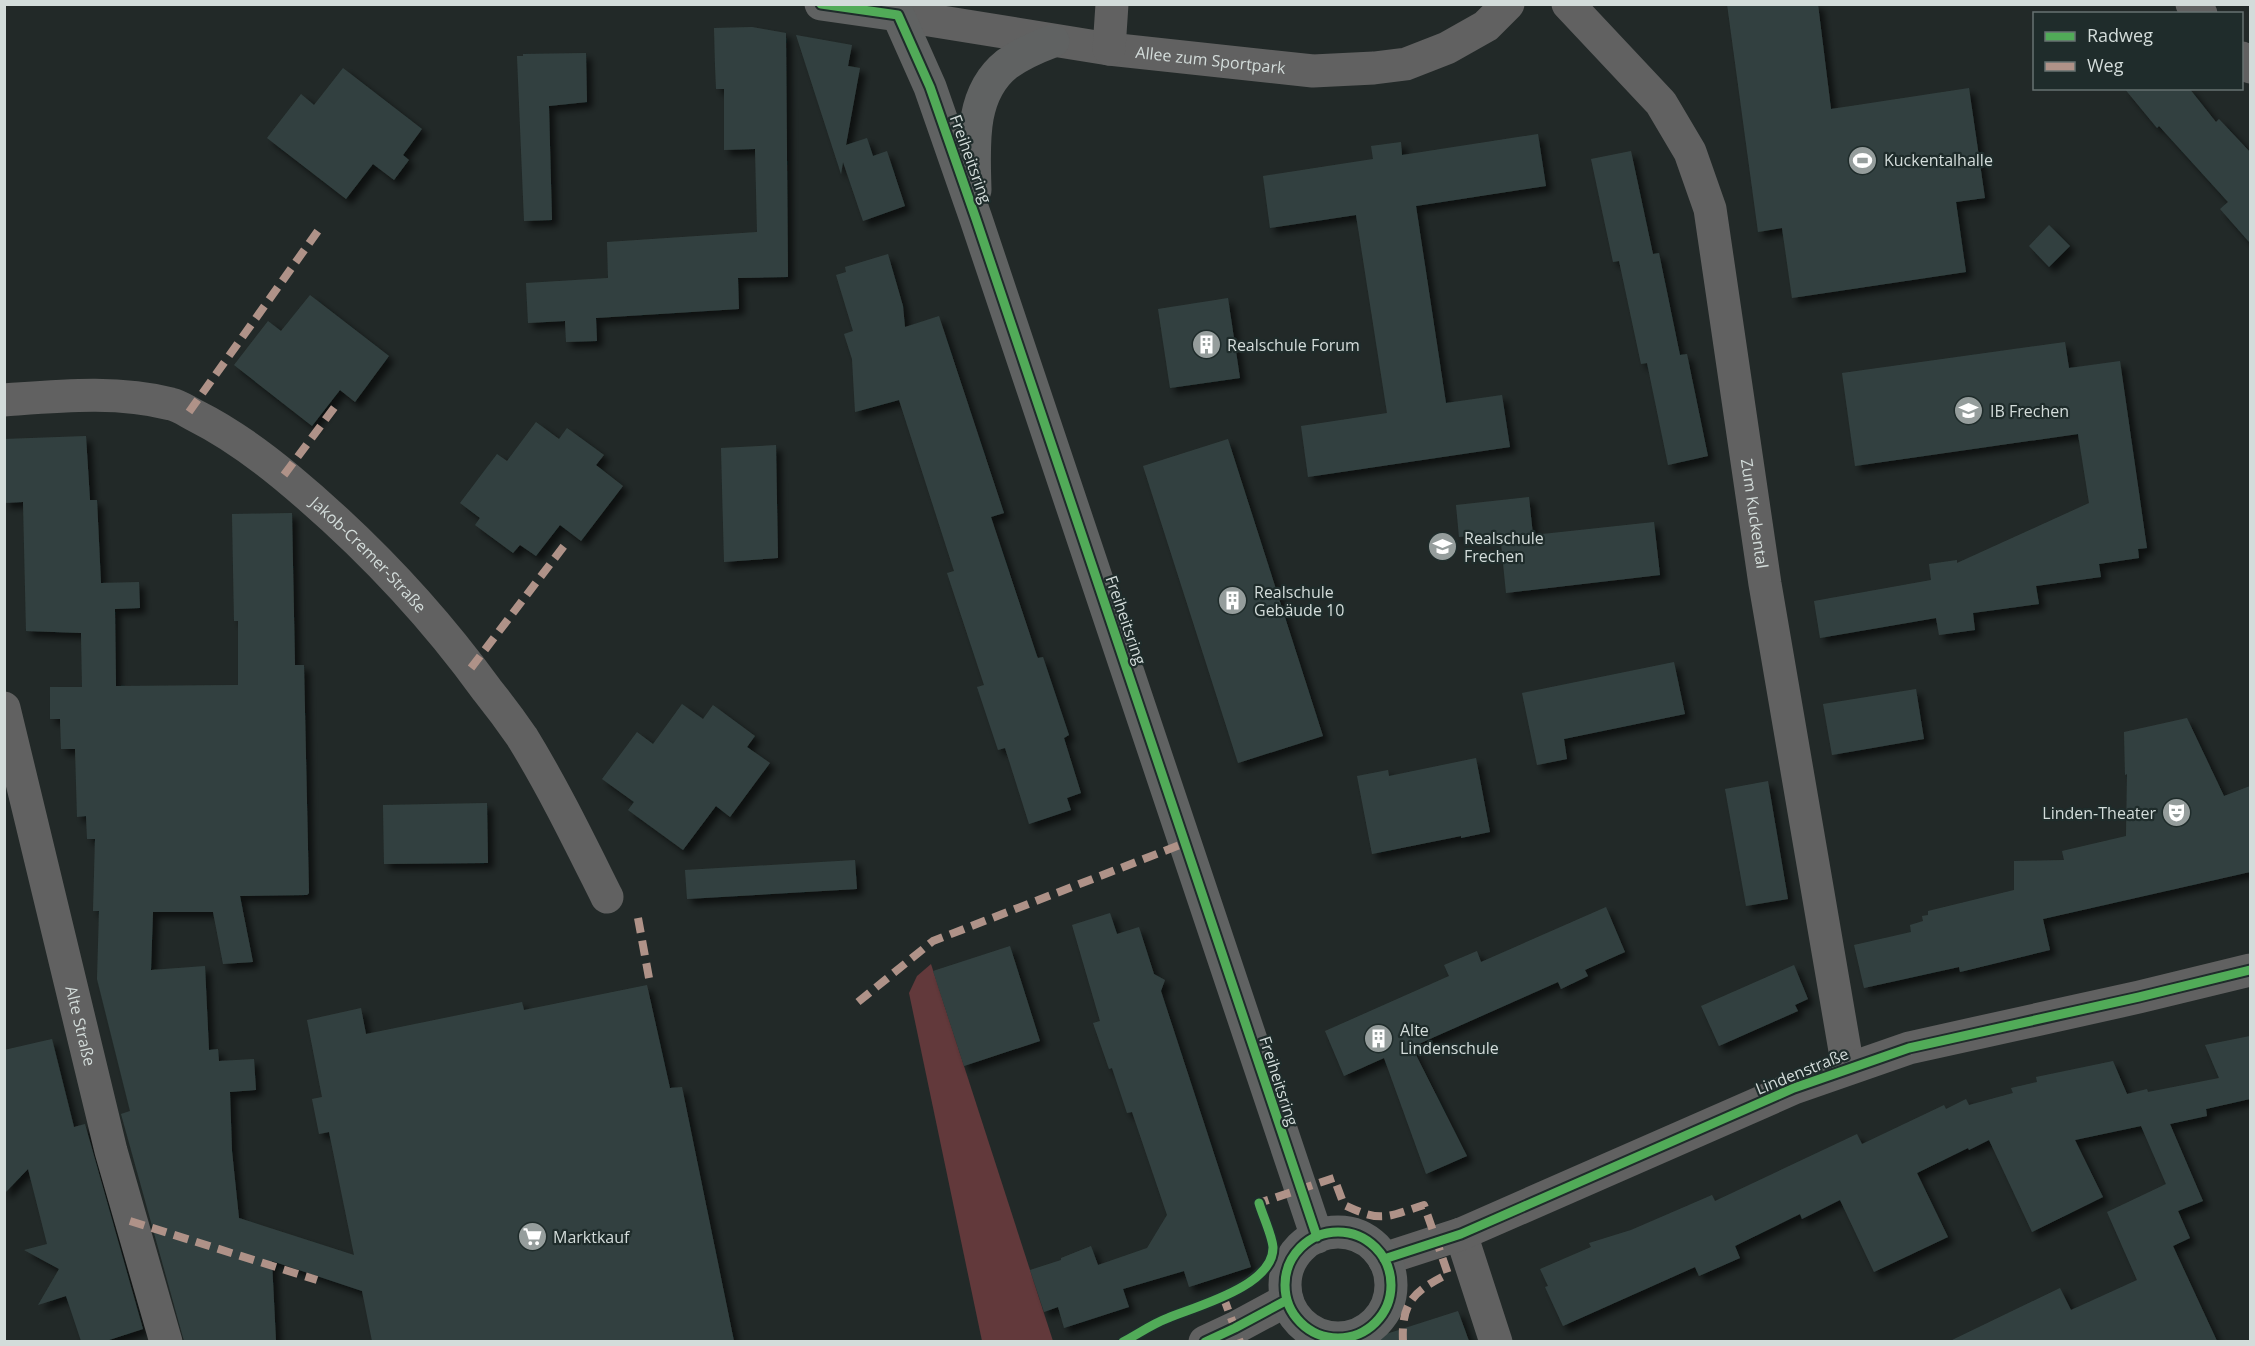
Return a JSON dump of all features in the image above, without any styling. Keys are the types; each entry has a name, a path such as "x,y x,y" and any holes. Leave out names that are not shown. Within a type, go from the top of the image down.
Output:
{"main road":[{"path":"821,4 897,10"},
{"name":"Freiheitsring","path":"897,10 930,87 976,219 1317,1237"},
{"path":"976,219 974,146 980,103 988,84 1006,65 1027,52 1053,41"},
{"path":"1331,1233 1347,1233 1374,1246 1384,1259 1390,1274 1391,1290 1387,1306 1379,1320 1367,1330 1352,1339 1336,1339 1320,1335 1305,1327 1294,1315 1287,1300 1286,1281 1290,1263 1301,1248 1317,1237 1331,1233"}],"street":[{"path":"1109,49 1112,4"},
{"name":"Allee zum Sportpark","path":"897,10 1053,41 1313,71 1406,64 1446,48 1486,26 1508,4"},
{"name":"Zum Kuckental","path":"1568,4 1661,103 1690,152 1710,210 1765,584 1848,1068"},
{"name":"Jakob-Cremer-Straße","path":"4,400 74,396 134,397 174,404 221,429 262,457 326,509 430,616 521,736 561,805 607,897"},
{"name":"Alte Straße","path":"4,708 111,1151 166,1341"},
{"name":"Lindenstraße","path":"1384,1259 1461,1234 1794,1088 1848,1068 1909,1048 2139,997 2250,969"},
{"path":"1461,1234 1496,1341"},
{"path":"1205,1341 1287,1300"}],"shaded area":[{"path":"931,964 1053,1341 982,1341 909,993 917,976"}],"building":[{"name":"Kuckentalhalle","path":"1727,4 1818,4 1831,109 1969,88 1985,198 1956,202 1966,272 1792,298 1782,228 1758,232"},
{"path":"752,27 786,33 788,277 738,278 739,309 596,318 597,341 566,342 565,321 528,323 526,283 608,278 607,242 757,232 755,149 724,150 724,89 716,89 714,28"},
{"path":"796,35 852,45 848,66 860,68 846,145 867,138 873,156 887,151 905,206 863,221 843,162 841,174"},
{"path":"586,53 587,102 549,106 552,220 524,221 517,56"},
{"path":"343,68 422,129 403,155 409,160 394,180 373,164 346,199 267,138 301,94 314,105"},
{"path":"2126,90 2191,90 2216,122 2219,119 2250,152 2250,243 2220,209 2228,202 2159,126 2157,128"},
{"path":"1538,134 1546,186 1416,206 1446,403 1502,395 1510,447 1308,477 1301,426 1387,413 1356,215 1270,228 1263,176 1373,159 1371,146 1401,142 1402,155"},
{"path":"1631,151 1653,254 1659,253 1680,355 1687,354 1708,456 1668,465 1647,363 1641,364 1619,261 1613,262 1591,159"},
{"path":"2049,225 2070,246 2049,267 2029,246"},
{"path":"888,254 903,306 905,327 939,316 1004,513 991,517 1037,656 1038,658 1043,657 1069,735 1064,738 1081,793 1067,798 1071,810 1029,824 1005,748 998,750 977,687 984,685 947,573 954,571 899,400 855,412 852,359 844,334 853,331 836,275 846,272 845,267"},
{"path":"310,295 389,356 355,402 340,390 312,426 234,365 268,321 281,331"},
{"name":"Realschule Forum","path":"1228,298 1240,378 1170,388 1158,309"},
{"path":"2065,342 2069,368 2120,361 2147,548 2138,549 2139,558 2099,564 2101,577 2036,586 2039,604 1973,613 1975,630 1939,635 1936,618 1820,638 1814,601 1931,580 1929,564 1957,560 1957,563 2089,503 2078,434 1855,466 1842,373"},
{"path":"536,422 559,439 567,428 604,455 596,465 623,486 581,541 560,525 536,556 520,545 513,553 475,525 480,518 460,503 497,454 507,461"},
{"path":"86,436 90,500 97,500 101,583 139,582 140,608 115,609 116,686 238,685 238,621 234,621 232,514 292,513 295,665 304,665 309,893 307,895 240,896 253,962 223,964 213,912 153,912 151,970 205,966 209,1050 218,1049 219,1061 254,1059 256,1090 230,1092 232,1151 239,1218 354,1255 329,1132 319,1134 312,1099 322,1097 307,1020 361,1008 366,1034 522,1002 524,1010 647,985 670,1088 682,1087 734,1341 372,1341 362,1291 272,1261 276,1341 184,1341 121,1114 130,1111 97,979 99,911 93,911 95,839 87,839 86,816 77,817 75,749 61,749 60,719 50,719 50,687 82,687 81,633 26,631 23,502 4,503 4,439"},
{"name":"Realschule Gebäude 10","path":"1228,439 1323,736 1238,763 1143,466"},
{"path":"776,445 778,558 724,562 721,448"},
{"path":"1529,497 1533,535 1654,522 1660,575 1506,593 1500,533 1459,537 1456,505"},
{"path":"1674,662 1685,714 1564,739 1567,759 1537,765 1522,693"},
{"path":"1916,689 1924,739 1832,755 1823,704"},
{"path":"682,704 703,719 713,705 755,736 747,747 770,763 730,817 716,806 683,850 628,810 634,802 602,779 637,732 653,744"},
{"path":"2187,718 2224,796 2250,786 2250,872 2043,919 2050,950 1960,972 1959,967 1864,988 1854,945 1911,932 1910,925 1923,921 1922,916 1928,915 1928,911 2014,890 2014,861 2064,860 2062,851 2126,836 2127,774 2125,775 2124,732"},
{"path":"1476,758 1490,832 1372,854 1357,776 1388,770 1389,776"},
{"path":"1768,781 1788,899 1746,906 1725,789"},
{"path":"487,803 488,863 384,864 383,805"},
{"path":"855,860 857,889 687,899 685,870"},
{"name":"Alte Lindenschule","path":"1606,907 1625,952 1585,970 1588,976 1561,989 1558,982 1412,1047 1467,1156 1426,1174 1384,1058 1344,1076 1325,1031 1449,976 1444,965 1477,951 1481,962"},
{"path":"1110,913 1117,934 1139,927 1154,974 1165,980 1161,991 1251,1267 1189,1287 1184,1271 1123,1289 1129,1307 1064,1328 1058,1307 1044,1312 1030,1270 1061,1260 1061,1258 1091,1246 1098,1265 1147,1248 1167,1215 1132,1112 1127,1113 1112,1068 1109,1069 1093,1023 1100,1021 1072,925"},
{"path":"1010,946 1040,1041 964,1066 933,971"},
{"path":"1794,965 1808,999 1795,1005 1798,1011 1719,1046 1701,1006"},
{"path":"2250,1036 2250,1099 2206,1109 2207,1116 2170,1124 2203,1201 2178,1211 2190,1238 2173,1246 2217,1341 1950,1341 2060,1288 2071,1310 2137,1280 2107,1212 2166,1184 2141,1126 2075,1140 2103,1197 2032,1232 1989,1140 1917,1173 1948,1237 1874,1272 1840,1200 1802,1219 1800,1214 1735,1246 1740,1258 1699,1276 1695,1267 1563,1326 1545,1287 1548,1286 1540,1269 1591,1247 1589,1243 1631,1230 1712,1195 1715,1201 1857,1134 1862,1144 1944,1105 1946,1109 1966,1099 1969,1105 2013,1093 2011,1088 2037,1082 2036,1077 2113,1061 2127,1094 2219,1078 2205,1045"},
{"path":"52,1039 74,1127 85,1124 143,1329 106,1341 81,1341 66,1296 38,1305 59,1269 24,1250 47,1244 28,1169 4,1194 4,1050"},
{"path":"1458,1311 1469,1341 1381,1341 1380,1336"}],"marked path":[{"path":"189,412 320,228"},
{"path":"284,475 337,404"},
{"path":"471,668 567,542"},
{"path":"858,1002 933,941 1185,843"},
{"path":"638,918 649,978"},
{"path":"1260,1208 1259,1203 1334,1178 1344,1205 1357,1211 1384,1216 1424,1205 1448,1274 1426,1286 1412,1299 1404,1317 1403,1342"},
{"path":"130,1221 317,1280"},
{"path":"1223,1296 1240,1342"}],"cycle path":[{"path":"821,4 898,15 930,87 1317,1237"},
{"path":"1384,1259 1461,1234 1794,1088 1909,1048 2250,970"},
{"path":"1123,1342 1162,1320 1232,1293 1261,1273 1270,1261 1273,1247 1259,1203"},
{"path":"1338,1232 1358,1236 1375,1248 1387,1265 1391,1285 1387,1305 1375,1322 1358,1334 1338,1338 1318,1334 1301,1322 1289,1305 1285,1285 1289,1265 1301,1248 1318,1236 1338,1232"},
{"path":"1205,1342 1287,1300"}],"place":[{"name":"Kuckentalhalle","path":"1863,160"},
{"name":"Realschule Forum","path":"1206,345"},
{"name":"IB Frechen","path":"1969,411"},
{"name":"Realschule Frechen","path":"1443,547"},
{"name":"Realschule Gebäude 10","path":"1233,601"},
{"name":"Linden-Theater","path":"2177,813"},
{"name":"Alte Lindenschule","path":"1379,1039"},
{"name":"Marktkauf","path":"532,1237"}]}
